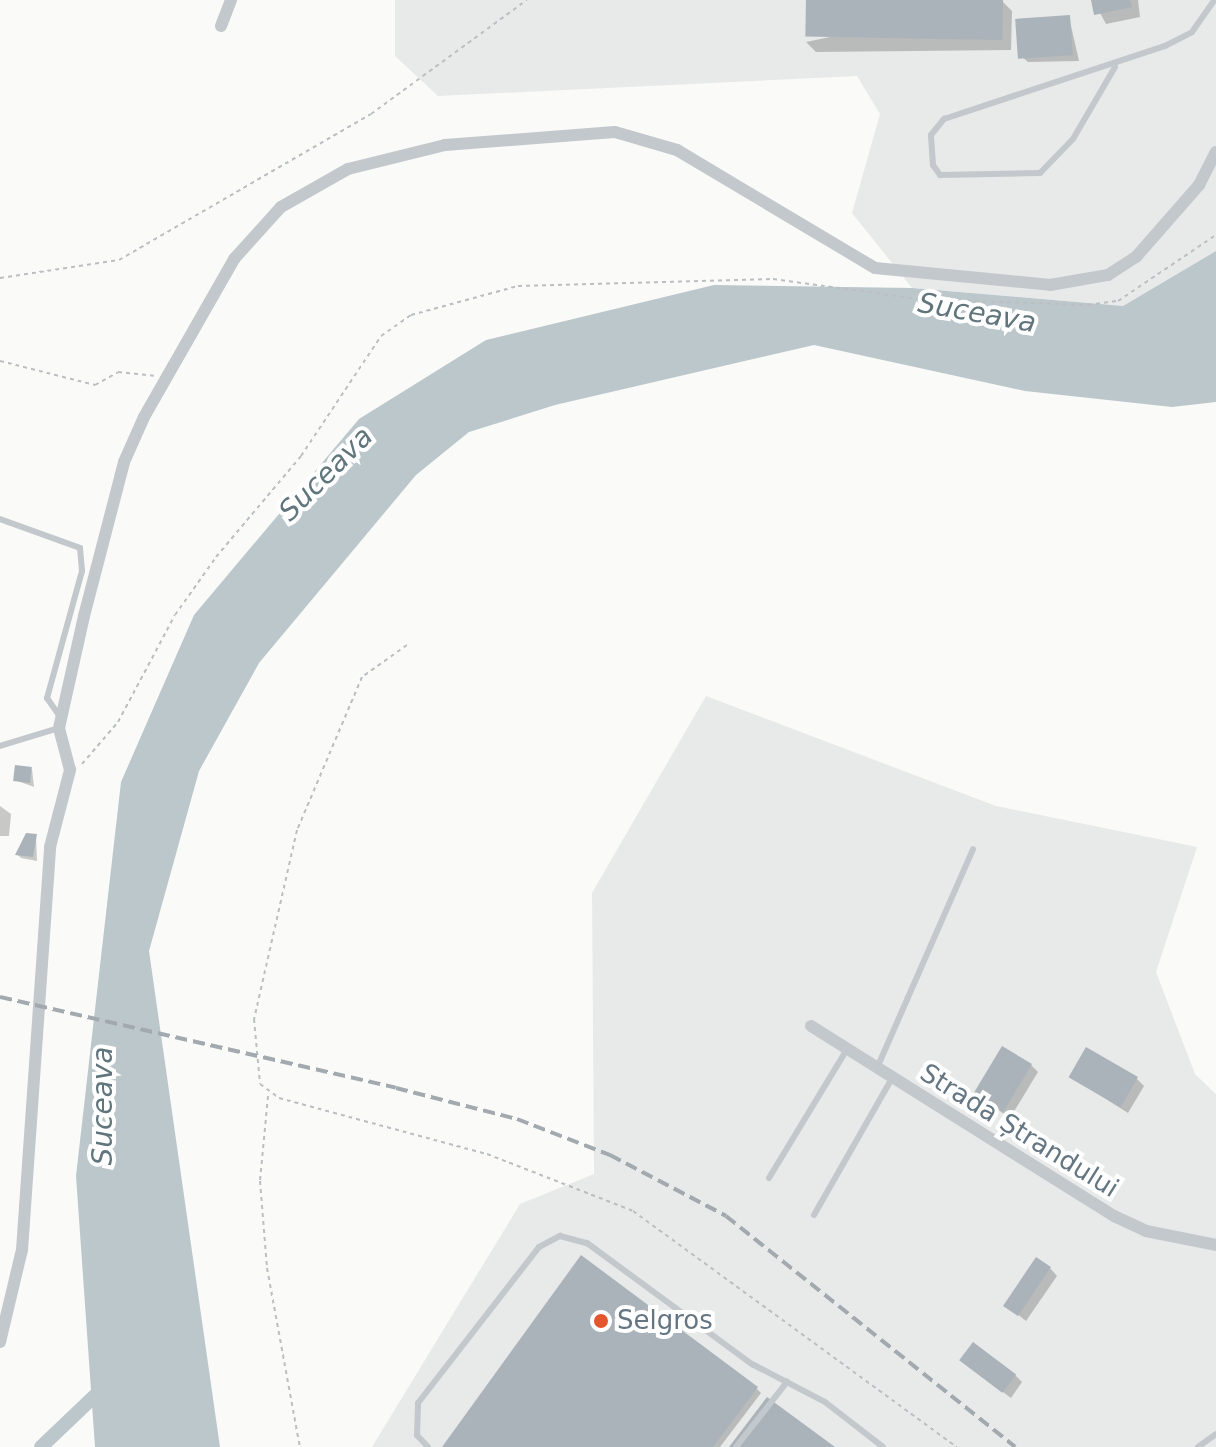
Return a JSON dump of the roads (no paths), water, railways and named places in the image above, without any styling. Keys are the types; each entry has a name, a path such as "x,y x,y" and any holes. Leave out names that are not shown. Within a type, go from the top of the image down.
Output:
{"street":[{"path":"221,26 231,0"},
{"path":"0,1342 22,1250 50,847 70,770 60,723 124,462 162,380 234,259 281,207 348,169 445,145 584,131 645,135 743,184 875,268 1050,285 1108,275 1136,257 1199,185 1216,152"},
{"name":"Strada Ștrandului","path":"811,1026 1114,1216 1146,1231 1216,1245"}],"lane":[{"path":"1115,67 1073,139 1040,173 940,175 933,165 931,135 967,106 1115,67 1192,32 1214,0"},
{"path":"0,519 80,548 82,571 47,698 60,723 0,746"},
{"path":"877,1068 973,849"},
{"path":"769,1178 847,1049"},
{"path":"814,1215 892,1078"},
{"path":"428,1447 417,1435 418,1403 539,1247 560,1236 587,1243 883,1447"},
{"path":"736,1447 787,1382"},
{"path":"1198,1447 1216,1434"}],"water":[{"name":"Suceava","path":"1216,251 1216,402 1172,407 1025,391 814,345 555,405 469,432 416,475 259,663 199,771 149,951 220,1447 95,1447 76,1176 121,782 194,615 359,419 486,340 714,285 912,288 1123,306"}],"waterway":[{"path":"41,1447 104,1387"}],"railway":[{"path":"0,997 517,1119 610,1155 726,1216 1015,1447"}],"place":[{"name":"Selgros","path":"601,1321"}]}
